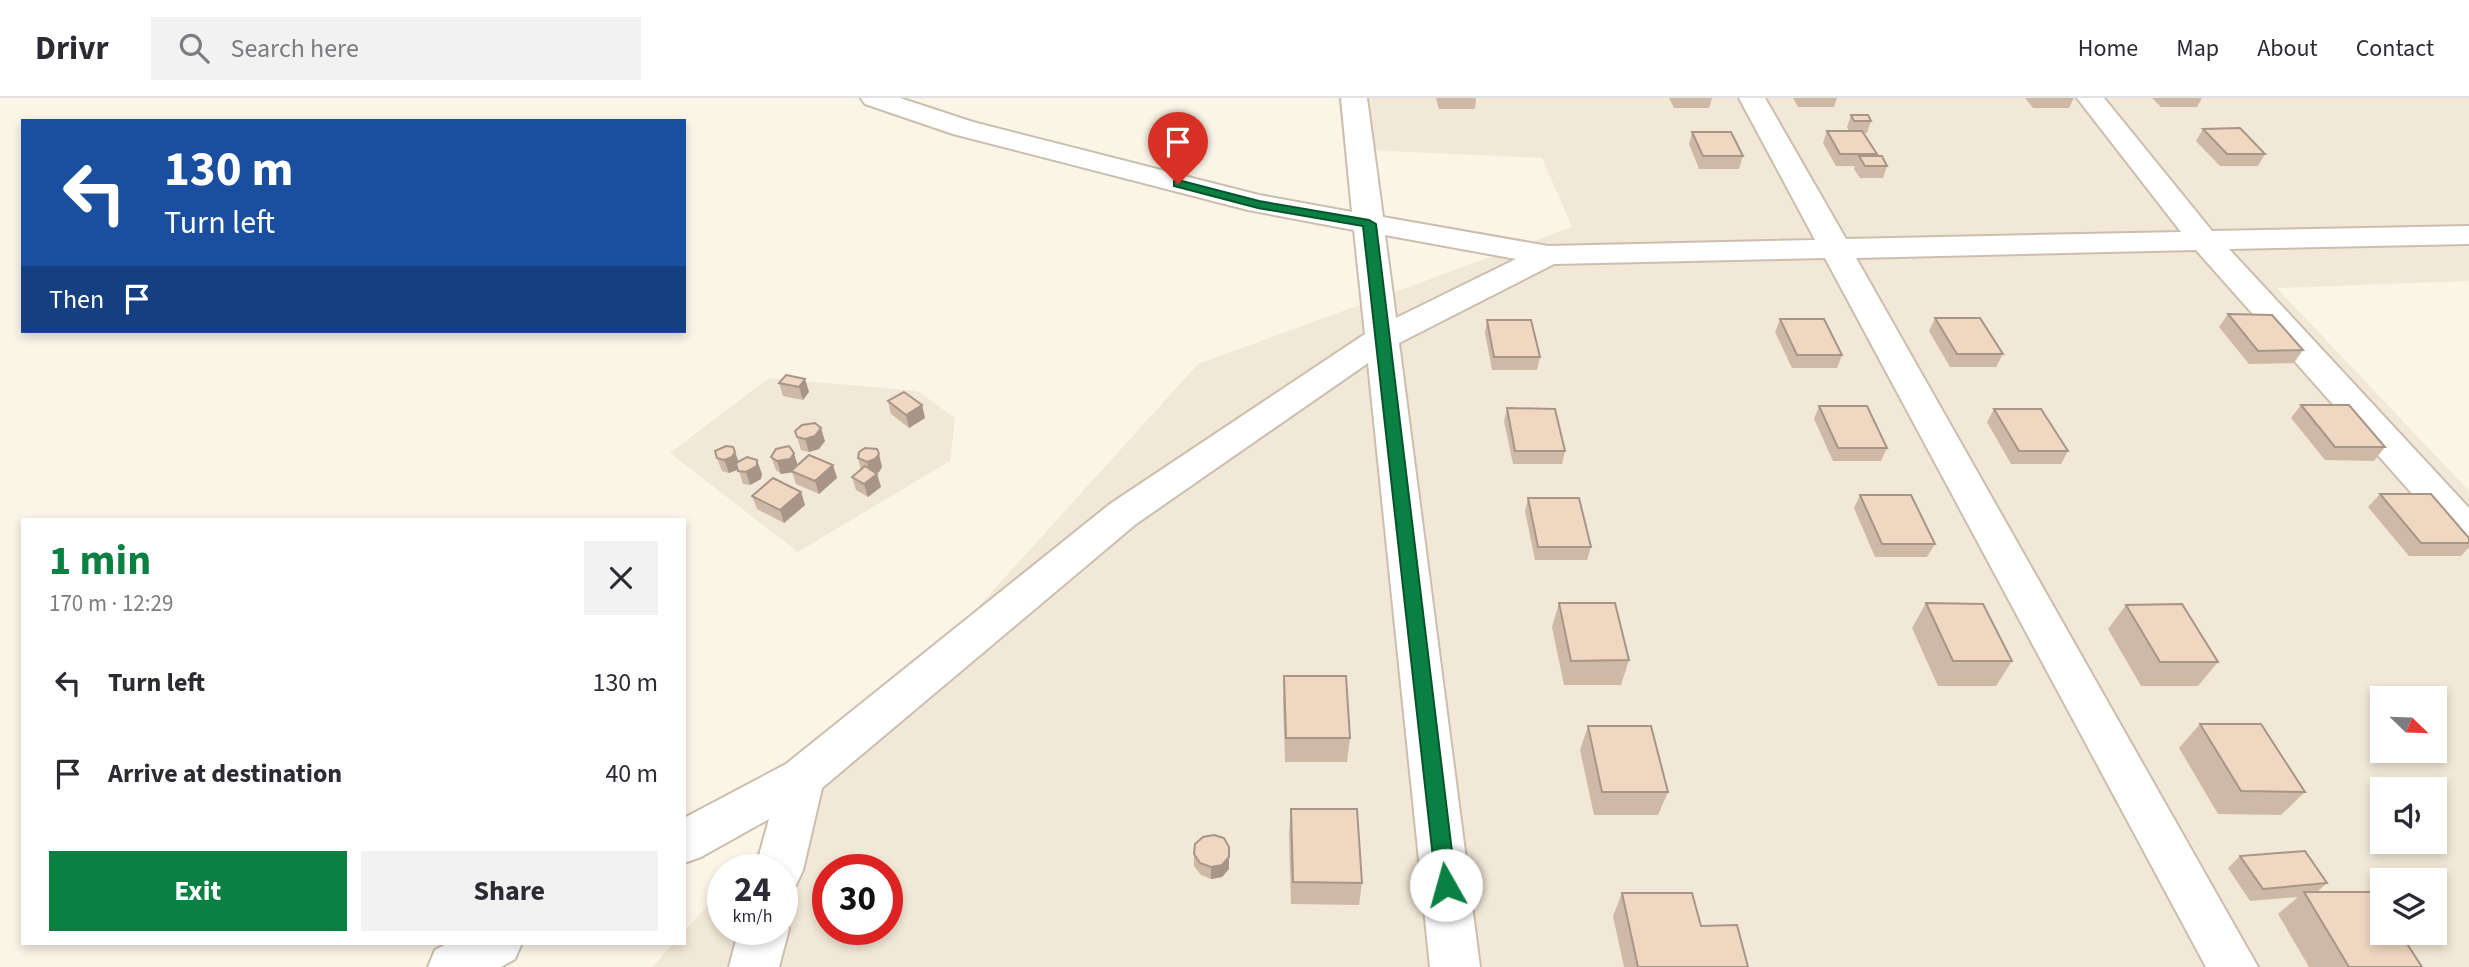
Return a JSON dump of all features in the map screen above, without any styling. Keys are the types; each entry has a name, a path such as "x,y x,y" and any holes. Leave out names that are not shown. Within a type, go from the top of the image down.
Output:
{"street":[{"path":"874,98 967,118 1258,204 1548,255 2469,235"},
{"path":"1354,98 1455,967"},
{"path":"1752,98 2233,967"},
{"path":"2090,98 2204,241 2469,531"},
{"path":"686,841 802,778 1123,514 1382,338 1548,255"},
{"path":"783,854 802,778"},
{"path":"453,967 493,945"},
{"path":"754,967 760,945"}],"shaded area":[{"path":"1338,98 2469,98 2469,281 2277,288 2469,491 2469,967 652,967 672,945 686,945 686,929 707,906 707,945 798,945 798,854 754,854 1198,364 1572,227 1542,158 1344,149"},
{"path":"769,378 918,391 955,418 950,461 798,552 670,453"}],"building":[{"path":"1851,115 1868,115 1871,121 1854,121"},
{"path":"2240,128 2265,154 2227,154 2203,129"},
{"path":"1827,131 1862,131 1877,154 1840,154"},
{"path":"1692,132 1731,132 1743,156 1703,156"},
{"path":"1859,156 1882,156 1887,166 1865,166"},
{"path":"2228,314 2272,315 2303,350 2258,351"},
{"path":"1935,318 1980,318 2003,354 1957,354"},
{"path":"1780,319 1824,319 1842,355 1797,355"},
{"path":"1487,320 1531,320 1540,357 1494,357"},
{"path":"786,375 805,379 799,387 779,383"},
{"path":"904,392 922,405 906,415 888,401"},
{"path":"2301,405 2349,405 2385,447 2335,447"},
{"path":"1819,406 1867,406 1887,448 1838,448"},
{"path":"1507,408 1555,409 1565,451 1515,451"},
{"path":"1994,409 2041,409 2068,451 2019,451"},
{"path":"815,423 821,428 815,436 805,439 797,437 795,431 802,425"},
{"path":"726,446 733,447 735,452 732,457 724,460 717,458 715,451"},
{"path":"789,446 794,453 790,459 777,461 771,457 776,449"},
{"path":"865,448 877,449 879,454 867,462 858,458 859,452"},
{"path":"809,455 833,465 815,481 791,471"},
{"path":"747,457 757,460 757,466 746,472 738,471 736,463"},
{"path":"865,466 877,474 864,484 852,477"},
{"path":"773,478 801,492 780,510 752,496"},
{"path":"2380,494 2431,494 2469,538 2469,543 2421,543"},
{"path":"1860,495 1911,495 1935,544 1882,544"},
{"path":"1528,498 1579,498 1591,547 1538,547"},
{"path":"1559,603 1615,603 1629,660 1571,661"},
{"path":"1926,603 1983,604 2012,661 1953,661"},
{"path":"2182,604 2218,662 2160,662 2126,605"},
{"path":"1284,676 1346,676 1350,738 1286,738"},
{"path":"2200,724 2261,724 2305,792 2241,791"},
{"path":"1588,726 1651,726 1668,792 1602,792"},
{"path":"1291,809 1357,809 1362,883 1293,882"},
{"path":"1214,835 1224,838 1229,847 1229,857 1222,865 1211,867 1200,863 1194,854 1195,844 1203,837"},
{"path":"2305,851 2327,883 2263,889 2240,856"},
{"path":"2304,892 2370,892 2370,945 2408,945 2422,967 2349,967"},
{"path":"1622,893 1692,893 1701,926 1737,925 1748,967 1638,967"}],"route":[{"path":"1178,184 1258,204 1369,224 1446,885"}]}
